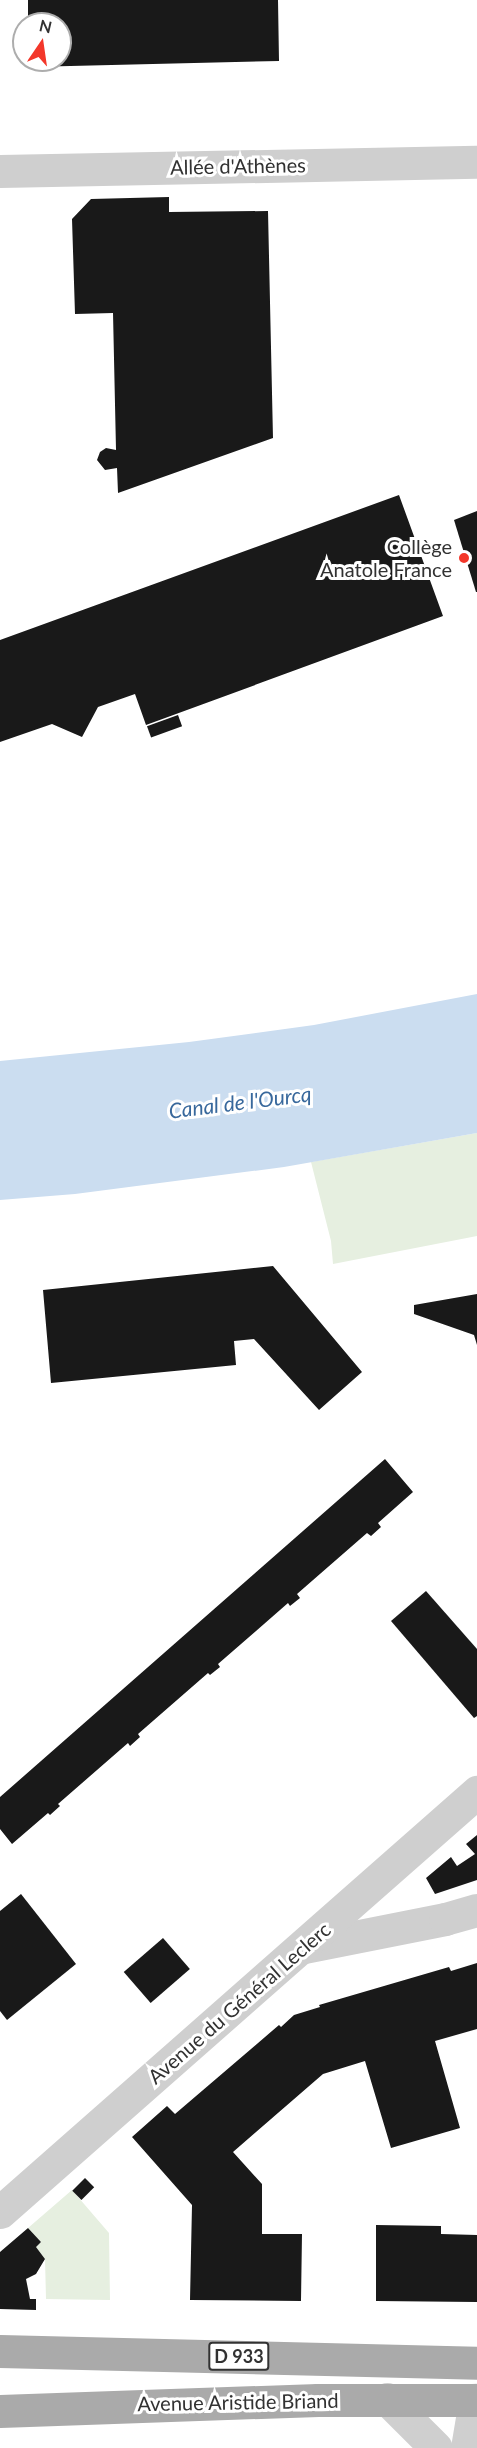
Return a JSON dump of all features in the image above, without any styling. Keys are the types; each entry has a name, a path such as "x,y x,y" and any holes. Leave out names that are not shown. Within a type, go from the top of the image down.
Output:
{"main road":[{"name":"D 933","path":"0,2350 477,2363"},
{"name":"Avenue Aristide Briand","path":"0,2411 194,2402 476,2400"}],"street":[{"name":"Allée d'Athènes","path":"0,171 477,162"},
{"name":"Avenue du Général Leclerc","path":"0,2212 304,1947 477,1792"},
{"path":"304,1947 444,1919 477,1910"},
{"path":"387,2399 436,2448"},
{"path":"467,2448 476,2400"}],"green space":[{"path":"477,1133 477,1236 333,1264 331,1241 311,1162"},
{"path":"72,2190 109,2233 110,2300 46,2299 45,2259 36,2247 41,2242 28,2228"}],"water":[{"name":"Canal de l'Ourcq","path":"477,994 477,1133 284,1167 75,1194 0,1200 0,1061 189,1042 314,1025"}],"building":[{"path":"28,0 278,0 279,61 72,66 72,12 28,12"},
{"path":"169,197 169,212 268,211 273,438 118,493 117,468 105,470 97,460 100,452 106,448 116,450 113,313 75,314 72,219 91,199"},
{"path":"399,495 443,616 146,725 135,694 98,707 82,737 52,724 0,742 0,640"},
{"path":"477,511 477,592 476,592 454,520"},
{"path":"178,715 182,726 151,738 147,726"},
{"path":"273,1266 362,1372 319,1410 254,1339 234,1341 236,1365 51,1383 43,1290"},
{"path":"477,1294 477,1345 474,1335 414,1314 414,1305"},
{"path":"385,1459 413,1492 378,1523 381,1527 371,1536 367,1533 297,1594 300,1598 290,1606 288,1603 218,1664 220,1667 210,1675 208,1673 138,1734 140,1737 130,1746 128,1743 58,1804 60,1806 50,1815 48,1813 12,1844 0,1829 0,1797"},
{"path":"426,1591 477,1649 477,1716 474,1718 391,1621"},
{"path":"477,1835 477,1880 435,1894 426,1878 451,1857 457,1866 475,1854 466,1844"},
{"path":"21,1894 76,1964 7,2020 0,2011 0,1911"},
{"path":"163,1938 190,1969 151,2003 124,1972"},
{"path":"477,1963 477,2029 435,2041 460,2128 391,2148 365,2061 323,2074 233,2152 262,2184 262,2234 302,2234 301,2301 190,2300 192,2205 132,2137 167,2106 175,2114 279,2025 281,2027 294,2015 320,2007 319,2005 449,1967 451,1971"},
{"path":"85,2178 94,2187 81,2200 72,2191"},
{"path":"376,2225 441,2226 441,2234 477,2235 477,2302 376,2301"},
{"path":"28,2228 41,2242 36,2247 45,2259 36,2274 26,2279 30,2299 36,2299 36,2310 0,2309 0,2252"}],"place":[{"name":"Collège Anatole France","path":"464,558"}]}
